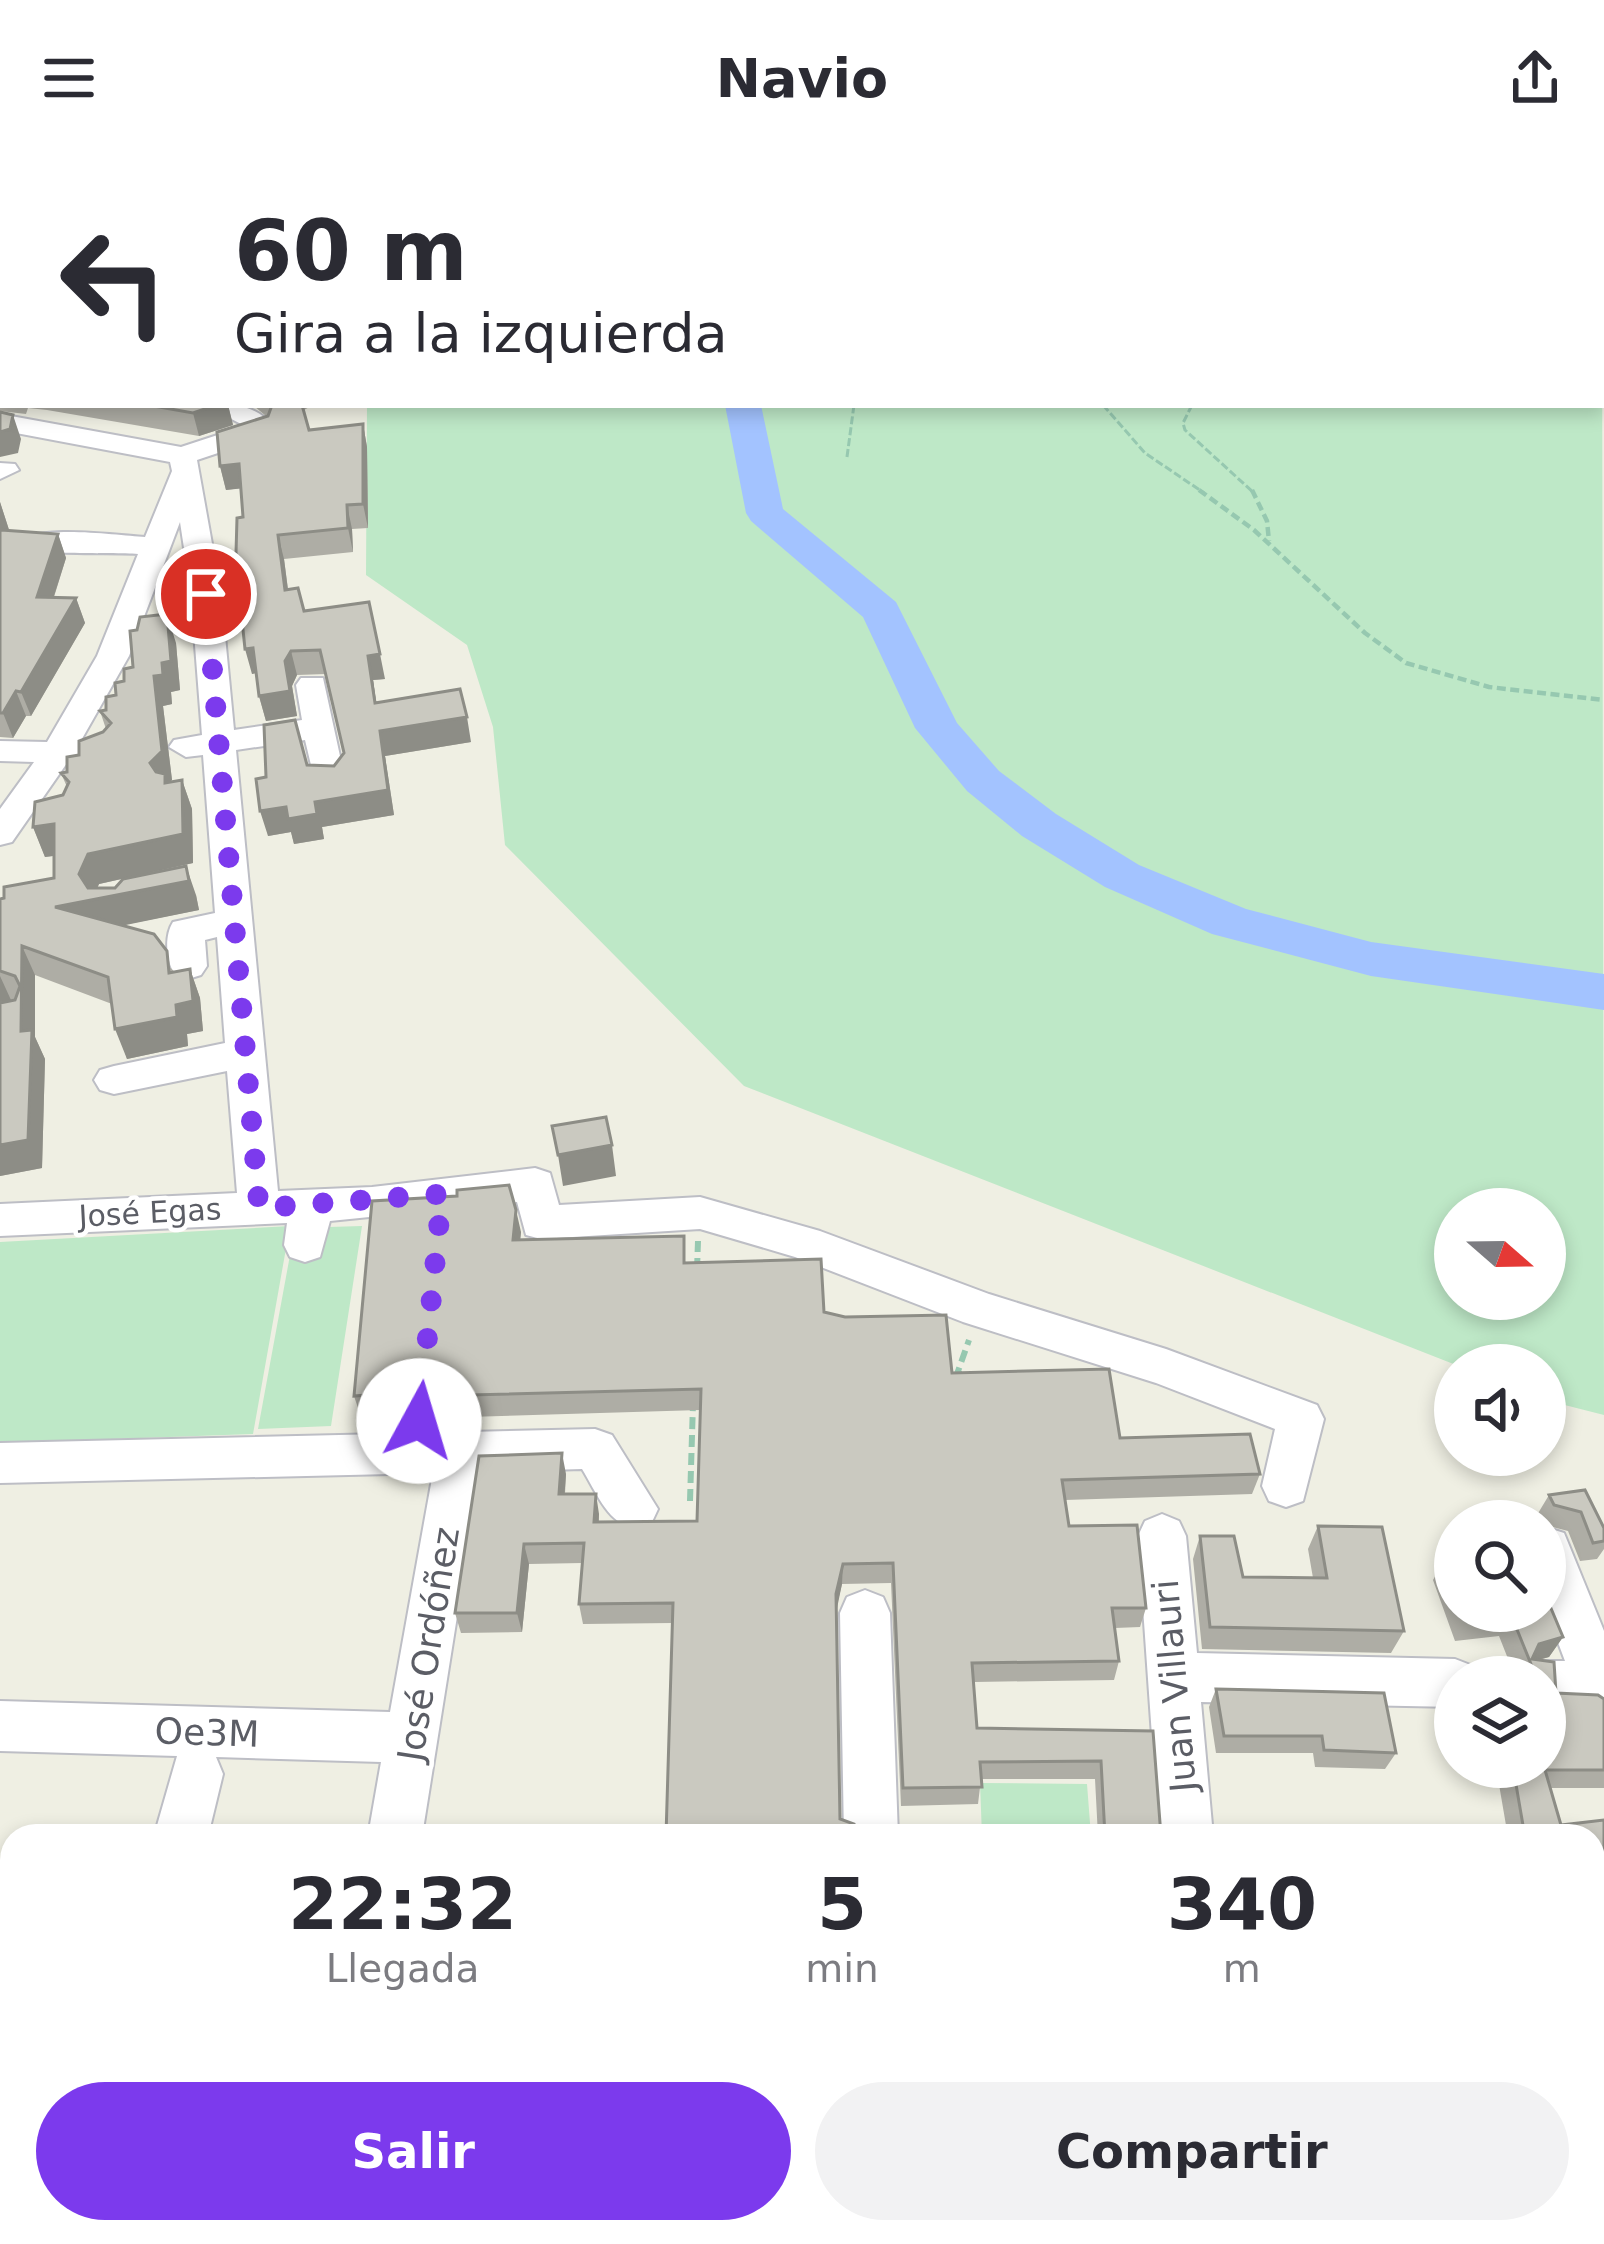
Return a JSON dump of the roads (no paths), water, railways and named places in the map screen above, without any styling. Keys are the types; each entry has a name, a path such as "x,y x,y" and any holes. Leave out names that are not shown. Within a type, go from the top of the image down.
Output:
{"street":[{"path":"226,408 252,417 262,429"},
{"path":"0,422 184,464 262,429 295,428"},
{"path":"0,751 78,745 157,548 184,464"},
{"path":"184,464 206,594 203,777 215,874 232,917 259,1208"},
{"path":"26,545 81,541 157,548"},
{"path":"89,624 132,612 160,587 184,586 206,594"},
{"path":"312,685 328,779"},
{"path":"203,777 318,728"},
{"path":"232,917 177,949 193,974 236,965"},
{"path":"115,1080 244,1053"},
{"name":"José Egas","path":"0,1220 259,1208 308,1225 372,1203 536,1184 541,1223 700,1214 805,1243 979,1310 1166,1368 1301,1419 1286,1486"},
{"path":"0,1463 595,1449 634,1509"},
{"name":"José Ordóñez","path":"397,1824 460,1451"},
{"name":"Juan Villauri","path":"1162,1536 1185,1824"},
{"path":"1566,1575 1586,1604 1602,1692 1566,1688"},
{"path":"865,1613 871,1824"},
{"path":"1173,1676 1434,1682"},
{"name":"Oe3M","path":"0,1726 413,1738"},
{"path":"185,1824 196,1774"}],"waterway":[{"path":"744,408 765,513 881,611 937,728 983,781 1039,825 1122,876 1230,922 1371,959 1604,992"}]}
